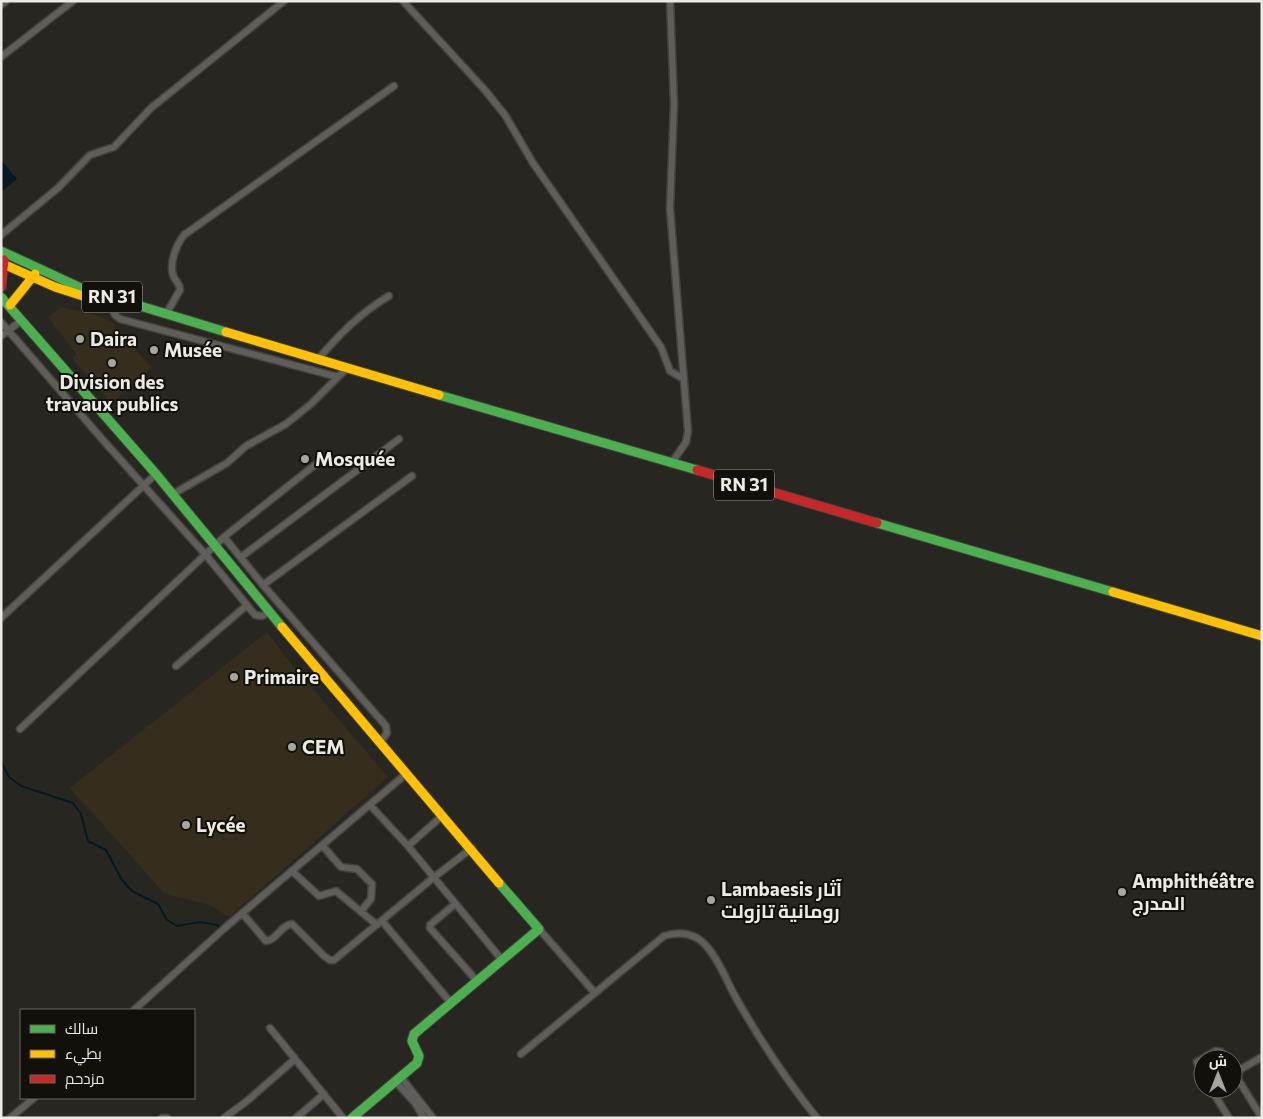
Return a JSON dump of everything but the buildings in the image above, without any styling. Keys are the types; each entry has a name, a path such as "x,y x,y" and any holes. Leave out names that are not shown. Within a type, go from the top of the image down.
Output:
{"main road":[{"name":"RN 31","path":"3,252 82,288 166,314 671,464 1262,636"},
{"path":"1,288 3,252"},
{"name":"RN 31","path":"3,263 32,277 76,294 226,332"},
{"path":"10,305 39,269"},
{"path":"1,297 10,305 156,474 269,612 381,741 539,929 413,1036 412,1043 419,1053 419,1060 352,1118"}],"street":[{"path":"1,5 6,1"},
{"path":"1,57 73,1"},
{"path":"1,235 58,188 90,155 114,147 150,108 284,1"},
{"path":"404,1 496,103 533,163 661,347 670,371 684,379"},
{"path":"670,1 674,104 670,208 687,437 671,464"},
{"path":"166,314 180,290 172,272 177,247 184,235 394,86"},
{"path":"318,359 348,326 373,305 389,296"},
{"path":"110,303 115,315 120,319 338,377"},
{"path":"1,336 22,320"},
{"path":"1,322 205,554 246,606 258,616 269,612"},
{"path":"172,494 227,463 246,446 286,424 311,404 347,368"},
{"path":"241,557 399,439"},
{"path":"20,729 205,554 316,464"},
{"path":"1,618 156,474"},
{"path":"263,585 412,476"},
{"path":"224,537 263,585 386,726 387,733 381,741"},
{"path":"176,666 246,606"},
{"path":"135,1009 242,913 407,773"},
{"path":"370,805 408,846 502,960"},
{"path":"408,846 443,815"},
{"path":"322,845 341,867 358,869 372,884 371,899 361,911"},
{"path":"242,913 268,941 287,924 292,924 324,956 332,961 472,848"},
{"path":"292,871 317,895 321,896 336,891 379,923 451,1003"},
{"path":"455,904 430,925 430,928 477,982"},
{"path":"539,929 595,993"},
{"path":"521,1054 664,936 688,933 708,947 736,999 788,1083 817,1118"},
{"path":"270,1028 343,1118"},
{"path":"1243,1067 1262,1057"},
{"path":"224,1118 247,1101 295,1059"},
{"path":"398,1079 424,1117"},
{"path":"398,1079 434,1118"},
{"path":"1243,1087 1262,1118"},
{"path":"296,1118 324,1094"},
{"path":"10,1118 33,1099"},
{"path":"1217,1099 1229,1118"},
{"path":"162,1118 167,1118"}],"shaded area":[{"name":"Division des travaux publics","path":"61,307 99,316 113,323 152,368 111,403 72,358 76,354 48,317"},
{"path":"267,632 285,656 388,777 229,917 210,905 165,894 70,788"}],"water":[{"path":"3,162 17,179 1,192 1,163"}],"waterway":[{"path":"1,709 1,722"},
{"path":"1,762 9,777 21,786 73,803 81,814 88,841 106,850 122,880 132,891 158,904 167,920 177,926 200,922 217,925 220,928"}],"traffic: fast":[{"path":"1,251 81,288 226,332"},
{"path":"1,297 156,474 282,627"},
{"path":"439,395 697,470"},
{"path":"877,523 1113,592"},
{"path":"352,1118 417,1063 419,1056 412,1041 414,1034 539,929 499,883"}],"traffic: slow":[{"path":"1,263 55,287 83,296"},
{"path":"10,305 35,274"},
{"path":"226,332 439,395"},
{"path":"1113,592 1262,636"},
{"path":"282,627 499,883"}],"traffic: jam":[{"path":"1,287 4,260"},
{"path":"697,470 877,523"}],"place":[{"name":"Daira","path":"80,339"},
{"name":"Musée","path":"154,350"},
{"name":"Division des travaux publics","path":"112,363"},
{"name":"Mosquée","path":"305,459"},
{"name":"Primaire","path":"234,677"},
{"name":"CEM","path":"292,747"},
{"name":"Lycée","path":"186,825"},
{"name":"Amphithéâtre المدرج","path":"1122,892"},
{"name":"Lambaesis آثار رومانية تازولت","path":"711,900"}]}
